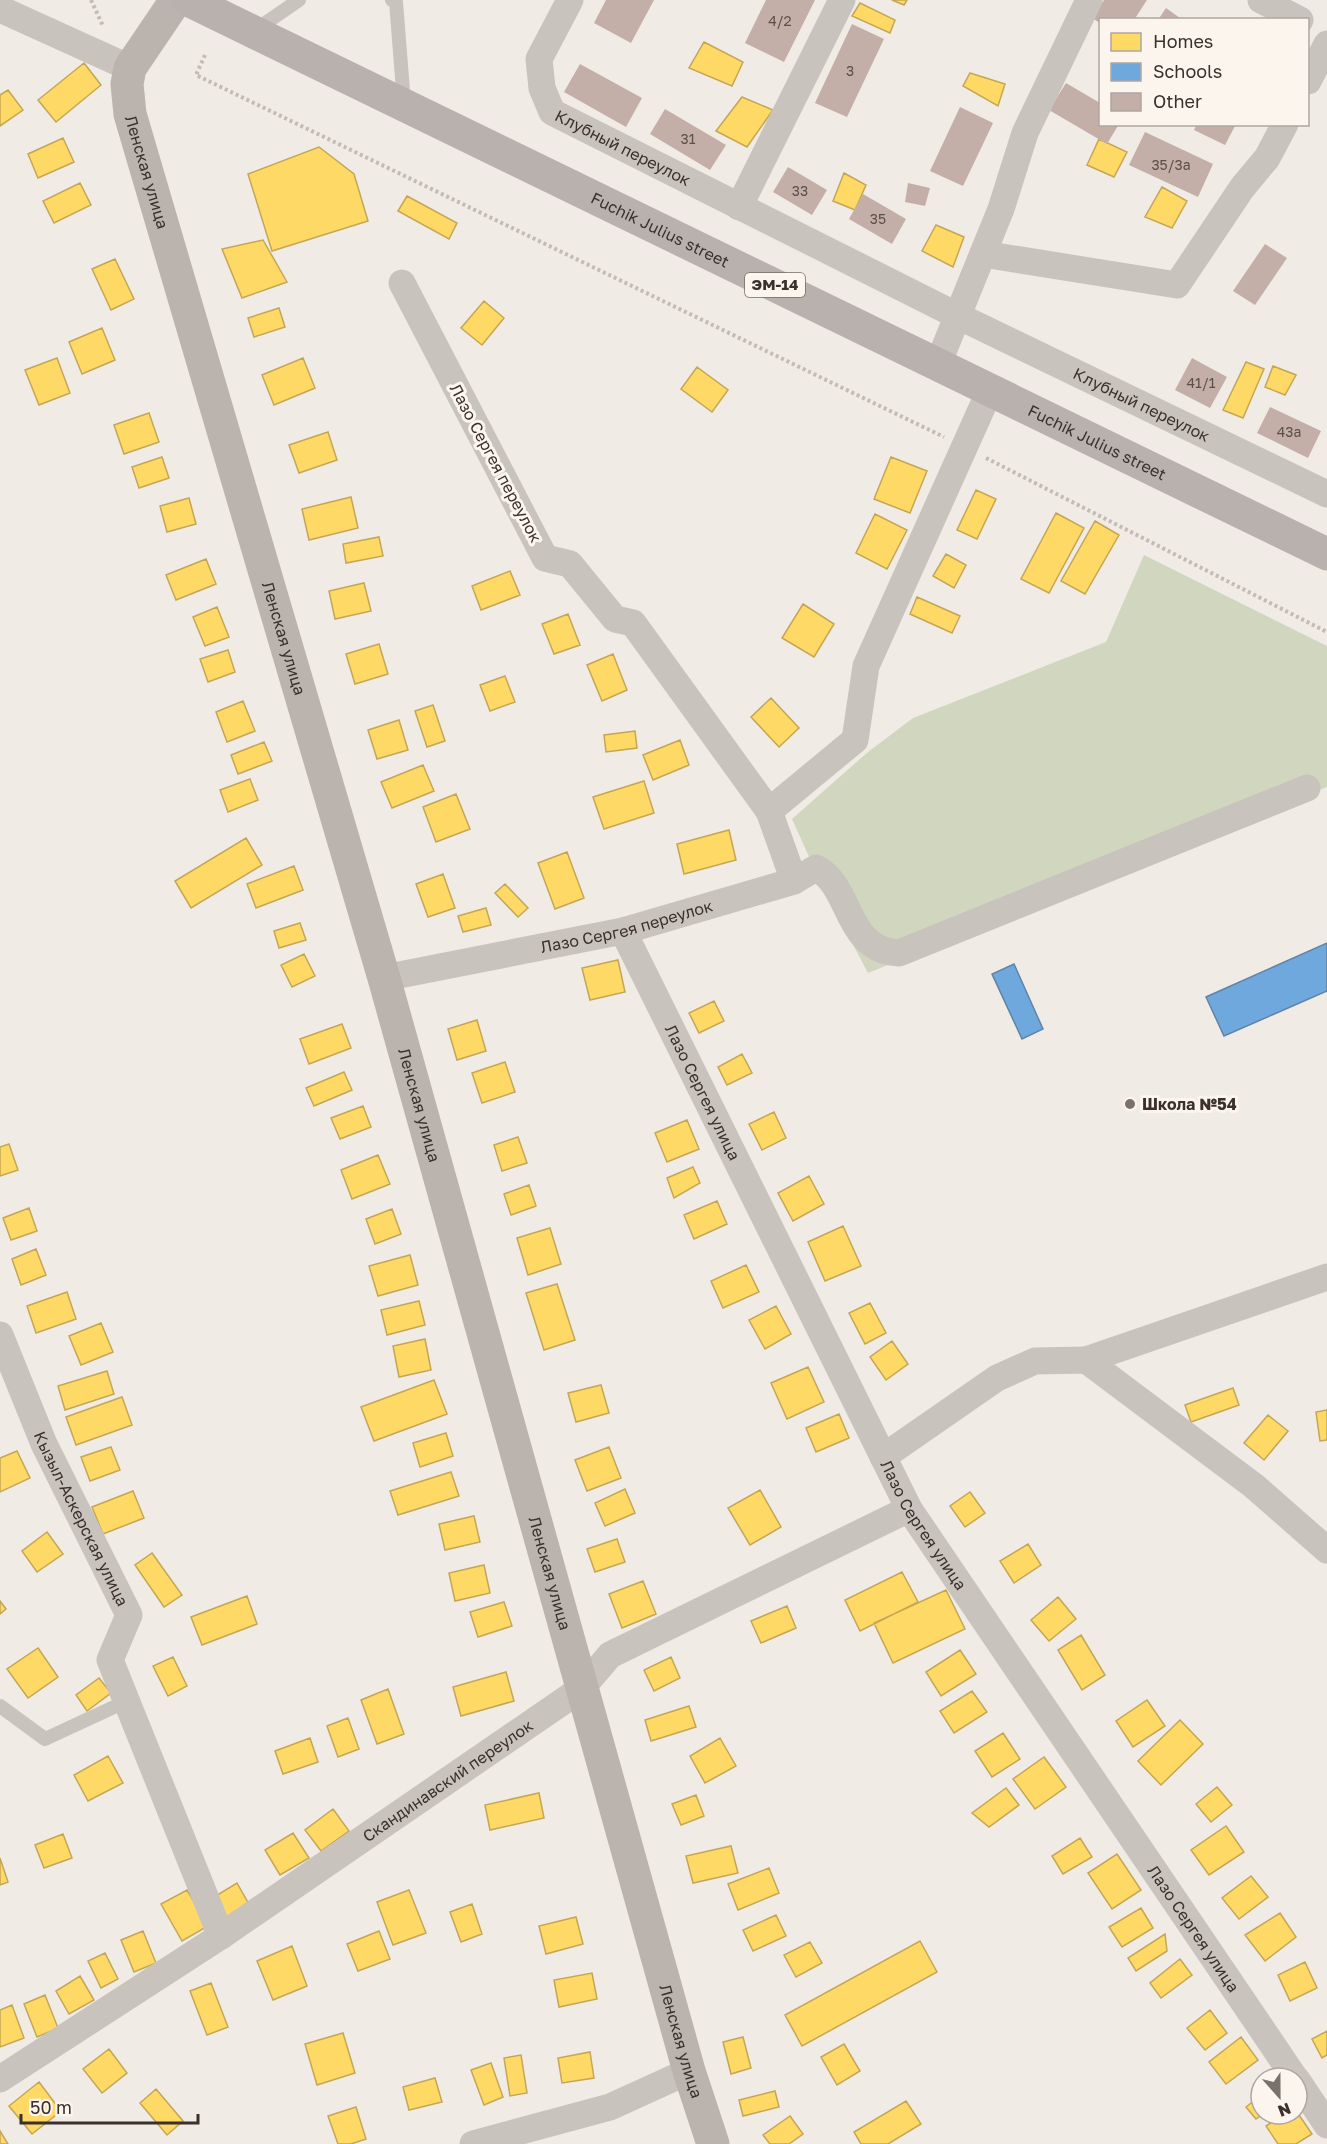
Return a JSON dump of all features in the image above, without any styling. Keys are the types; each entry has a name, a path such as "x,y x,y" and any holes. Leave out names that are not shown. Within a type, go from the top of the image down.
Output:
{"main road":[{"path":"130,68 176,0"},
{"name":"Fuchik Julius street","path":"188,0 1327,554"},
{"name":"Ленская улица","path":"130,68 127,84 130,114 384,978 581,1689 689,2071 713,2144"}],"street":[{"name":"Клубный переулок","path":"570,0 539,58 542,88 552,112 958,315 1327,494"},
{"path":"739,207 842,0"},
{"path":"938,364 1001,209 1025,133 1089,0"},
{"path":"1261,0 1296,18"},
{"path":"0,9 130,68"},
{"path":"1309,24 1327,33"},
{"path":"1309,79 1327,44"},
{"path":"983,254 1177,285 1242,188 1267,159 1284,126"},
{"name":"Лазо Сергея переулок","path":"384,978 623,931 794,881 769,811 633,623 615,619 570,564 545,558 402,284"},
{"path":"769,811 855,740 866,666 990,390"},
{"path":"794,881 816,868 828,874 856,929 882,950 899,953 1307,788"},
{"name":"Лазо Сергея улица","path":"623,931 909,1509 1287,2066"},
{"path":"883,1457 997,1378 1035,1361 1086,1360 1327,1277"},
{"name":"Кызыл-Аскерская улица","path":"0,1335 44,1444 129,1615 110,1660 220,1936"},
{"path":"1086,1360 1254,1486 1327,1550"},
{"name":"Скандинавский переулок","path":"0,2079 220,1936 581,1689 610,1655 909,1509"},
{"path":"473,2144 610,2108 689,2071"},
{"name":"Лазо Сергея улица","path":"1309,2098 1327,2125"}],"lane":[{"path":"252,33 299,0"},
{"path":"392,0 396,2 404,105"},
{"path":"0,1706 45,1739 127,1701"}],"path":[{"path":"91,0 103,26"},
{"path":"205,55 196,75 964,447 1327,632"}],"green space":[{"path":"1144,555 1327,646 1327,787 868,973 824,890 792,819 868,752 913,718 1106,642"}],"building: Homes":[{"path":"892,0 907,0 904,5"},
{"path":"860,3 895,20 890,33 852,16"},
{"path":"704,42 743,62 732,86 689,68"},
{"path":"84,63 101,85 56,122 38,100"},
{"path":"970,73 1005,84 998,106 963,86"},
{"path":"8,90 23,110 0,126 0,95"},
{"path":"742,97 773,110 747,147 716,131"},
{"path":"63,138 74,162 38,178 28,154"},
{"path":"1099,139 1127,152 1114,177 1087,165"},
{"path":"319,147 354,174 368,221 272,251 248,174"},
{"path":"844,173 866,185 855,210 833,201"},
{"path":"80,183 91,205 54,223 43,201"},
{"path":"1162,187 1187,201 1172,228 1145,217"},
{"path":"407,196 457,223 449,239 398,211"},
{"path":"936,225 964,237 953,267 922,251"},
{"path":"263,240 287,282 242,298 222,249"},
{"path":"115,259 134,299 111,310 92,269"},
{"path":"484,301 504,318 482,345 461,328"},
{"path":"279,308 285,327 254,337 248,318"},
{"path":"102,328 115,360 82,374 69,342"},
{"path":"57,358 70,393 39,405 25,370"},
{"path":"303,358 315,388 274,405 262,375"},
{"path":"1246,362 1264,369 1243,418 1223,410"},
{"path":"1273,366 1296,375 1285,395 1265,387"},
{"path":"697,367 728,390 712,412 681,389"},
{"path":"149,413 159,442 124,454 114,425"},
{"path":"328,432 337,460 299,473 289,445"},
{"path":"162,457 169,478 139,488 132,467"},
{"path":"891,457 927,471 910,513 874,499"},
{"path":"976,490 996,499 977,539 957,530"},
{"path":"351,497 358,528 309,540 302,509"},
{"path":"189,498 196,524 167,532 160,506"},
{"path":"1056,513 1084,528 1049,593 1021,579"},
{"path":"875,514 907,530 887,569 856,553"},
{"path":"1095,521 1119,535 1085,594 1061,581"},
{"path":"379,537 383,556 346,563 343,544"},
{"path":"946,554 966,565 954,588 933,576"},
{"path":"206,559 216,584 176,600 166,575"},
{"path":"510,571 520,595 481,610 472,586"},
{"path":"364,583 371,611 335,619 329,591"},
{"path":"917,597 960,616 952,633 910,614"},
{"path":"803,604 834,624 814,657 782,638"},
{"path":"217,607 229,637 205,646 193,617"},
{"path":"568,614 580,645 554,654 542,624"},
{"path":"379,644 388,674 355,684 346,654"},
{"path":"228,650 235,672 208,682 200,659"},
{"path":"613,654 627,690 602,701 587,665"},
{"path":"505,676 515,702 490,711 480,685"},
{"path":"771,698 799,728 779,747 751,717"},
{"path":"243,701 255,731 227,742 216,712"},
{"path":"433,705 445,741 427,747 415,711"},
{"path":"399,720 408,750 377,759 368,730"},
{"path":"635,731 637,748 606,752 604,735"},
{"path":"680,740 689,765 653,780 643,755"},
{"path":"264,742 272,761 238,774 231,755"},
{"path":"423,765 434,791 392,808 381,782"},
{"path":"250,779 258,800 228,812 220,790"},
{"path":"644,781 654,813 604,829 593,797"},
{"path":"456,794 470,829 436,842 423,807"},
{"path":"729,830 736,860 684,874 677,844"},
{"path":"246,838 262,865 191,908 175,881"},
{"path":"567,852 584,898 555,909 538,863"},
{"path":"294,866 303,890 256,908 247,884"},
{"path":"443,874 455,908 428,917 416,884"},
{"path":"505,884 528,908 518,917 495,893"},
{"path":"486,908 491,925 463,932 458,916"},
{"path":"300,923 306,940 279,948 274,931"},
{"path":"304,954 315,976 292,987 281,965"},
{"path":"618,960 625,992 590,1000 582,968"},
{"path":"714,1001 724,1021 699,1033 689,1013"},
{"path":"477,1020 486,1051 457,1060 448,1029"},
{"path":"342,1024 351,1048 309,1064 300,1039"},
{"path":"742,1054 752,1073 727,1085 718,1067"},
{"path":"505,1062 515,1092 482,1103 472,1073"},
{"path":"344,1072 352,1090 314,1106 306,1088"},
{"path":"363,1106 371,1127 340,1139 331,1118"},
{"path":"774,1112 786,1138 762,1150 749,1124"},
{"path":"687,1120 699,1149 667,1162 655,1133"},
{"path":"518,1137 527,1163 502,1171 494,1145"},
{"path":"9,1144 18,1170 0,1176 0,1147"},
{"path":"378,1155 390,1184 352,1199 341,1170"},
{"path":"693,1167 700,1183 674,1198 667,1178"},
{"path":"809,1176 824,1204 793,1221 778,1193"},
{"path":"529,1185 536,1206 511,1215 504,1194"},
{"path":"717,1201 727,1224 694,1239 684,1215"},
{"path":"29,1208 37,1231 11,1240 3,1218"},
{"path":"392,1209 401,1234 375,1244 366,1219"},
{"path":"843,1226 861,1266 825,1281 808,1242"},
{"path":"550,1228 561,1264 528,1275 517,1238"},
{"path":"36,1249 46,1275 21,1285 12,1259"},
{"path":"410,1255 418,1285 378,1296 369,1266"},
{"path":"746,1265 759,1292 723,1308 711,1281"},
{"path":"557,1284 575,1340 544,1350 526,1293"},
{"path":"67,1292 76,1319 36,1333 27,1306"},
{"path":"419,1301 425,1325 387,1335 381,1310"},
{"path":"870,1303 886,1333 865,1344 849,1313"},
{"path":"776,1306 791,1334 765,1349 749,1320"},
{"path":"101,1323 113,1352 81,1365 69,1336"},
{"path":"425,1339 431,1370 399,1377 393,1346"},
{"path":"892,1341 908,1364 886,1380 870,1357"},
{"path":"808,1367 824,1402 787,1419 771,1383"},
{"path":"107,1371 114,1394 65,1410 58,1386"},
{"path":"434,1380 447,1414 374,1441 361,1407"},
{"path":"601,1385 609,1413 576,1422 568,1393"},
{"path":"1233,1388 1239,1405 1191,1422 1185,1405"},
{"path":"122,1397 132,1425 76,1445 66,1417"},
{"path":"1327,1410 1327,1440 1320,1441 1316,1412"},
{"path":"839,1414 849,1438 816,1452 806,1428"},
{"path":"1268,1415 1288,1431 1264,1460 1244,1443"},
{"path":"446,1433 453,1456 420,1467 413,1443"},
{"path":"111,1447 120,1470 90,1481 81,1457"},
{"path":"609,1447 621,1478 587,1491 575,1460"},
{"path":"17,1451 30,1478 0,1492 0,1458"},
{"path":"451,1472 459,1496 398,1515 390,1491"},
{"path":"625,1489 635,1513 605,1526 595,1503"},
{"path":"760,1490 781,1527 750,1545 728,1508"},
{"path":"133,1491 144,1518 103,1534 92,1507"},
{"path":"970,1492 985,1513 965,1527 950,1506"},
{"path":"474,1516 480,1542 445,1550 439,1524"},
{"path":"47,1532 63,1554 37,1572 22,1551"},
{"path":"617,1539 625,1562 595,1572 587,1549"},
{"path":"1028,1544 1041,1565 1014,1583 1000,1561"},
{"path":"152,1553 182,1595 164,1607 135,1565"},
{"path":"484,1565 490,1593 455,1601 449,1573"},
{"path":"902,1572 918,1602 860,1631 845,1600"},
{"path":"643,1581 656,1614 622,1628 609,1594"},
{"path":"946,1590 965,1629 893,1663 874,1623"},
{"path":"247,1596 257,1624 202,1645 191,1617"},
{"path":"1058,1597 1076,1619 1049,1641 1031,1620"},
{"path":"0,1601 6,1609 0,1614"},
{"path":"504,1602 512,1626 478,1637 470,1612"},
{"path":"787,1606 796,1628 761,1643 751,1621"},
{"path":"1081,1635 1105,1675 1082,1690 1058,1650"},
{"path":"38,1648 58,1677 28,1698 7,1669"},
{"path":"960,1650 976,1674 941,1696 926,1672"},
{"path":"173,1657 187,1686 168,1696 153,1666"},
{"path":"671,1657 680,1678 654,1691 644,1670"},
{"path":"506,1672 514,1701 461,1716 453,1687"},
{"path":"99,1678 111,1693 87,1711 76,1695"},
{"path":"388,1689 404,1734 377,1744 361,1700"},
{"path":"972,1691 987,1712 954,1733 940,1711"},
{"path":"1147,1700 1165,1726 1133,1747 1116,1721"},
{"path":"689,1706 696,1727 651,1741 645,1720"},
{"path":"348,1718 359,1749 338,1757 327,1726"},
{"path":"1180,1720 1203,1744 1161,1785 1138,1761"},
{"path":"1003,1733 1020,1759 992,1777 975,1751"},
{"path":"310,1738 318,1762 283,1774 275,1751"},
{"path":"720,1738 736,1766 705,1783 690,1756"},
{"path":"108,1756 123,1783 88,1801 74,1775"},
{"path":"1044,1757 1066,1787 1035,1809 1013,1779"},
{"path":"1217,1787 1232,1805 1211,1822 1196,1804"},
{"path":"1006,1788 1019,1805 989,1827 972,1813"},
{"path":"539,1793 544,1818 490,1830 485,1805"},
{"path":"696,1795 704,1816 681,1825 672,1804"},
{"path":"333,1809 349,1831 321,1851 305,1830"},
{"path":"1226,1826 1244,1852 1209,1875 1191,1850"},
{"path":"293,1833 309,1858 280,1875 265,1850"},
{"path":"63,1834 72,1858 44,1868 35,1845"},
{"path":"1080,1838 1092,1857 1063,1874 1052,1856"},
{"path":"731,1846 738,1873 693,1883 686,1856"},
{"path":"1117,1854 1141,1890 1112,1909 1088,1873"},
{"path":"0,1858 8,1882 0,1885"},
{"path":"769,1868 779,1893 738,1910 728,1884"},
{"path":"1251,1876 1268,1897 1239,1919 1222,1898"},
{"path":"237,1883 250,1906 226,1919 214,1897"},
{"path":"187,1890 208,1926 182,1941 161,1904"},
{"path":"409,1890 426,1933 393,1945 377,1902"},
{"path":"472,1904 482,1934 461,1942 450,1912"},
{"path":"1141,1908 1153,1928 1122,1947 1109,1927"},
{"path":"1280,1913 1296,1937 1265,1961 1245,1935"},
{"path":"776,1915 786,1936 753,1951 743,1930"},
{"path":"576,1917 583,1944 546,1954 539,1926"},
{"path":"143,1931 156,1963 134,1972 121,1940"},
{"path":"379,1931 390,1959 358,1971 347,1944"},
{"path":"1165,1934 1167,1951 1136,1971 1128,1958"},
{"path":"920,1941 937,1972 802,2046 785,2015"},
{"path":"810,1942 822,1963 796,1977 784,1955"},
{"path":"292,1946 307,1986 273,2000 257,1961"},
{"path":"105,1953 118,1979 101,1988 88,1961"},
{"path":"1180,1959 1192,1975 1161,1998 1150,1983"},
{"path":"1305,1962 1317,1988 1290,2001 1278,1975"},
{"path":"592,1973 597,1999 559,2007 554,1980"},
{"path":"80,1976 94,2000 69,2014 56,1991"},
{"path":"211,1983 228,2027 207,2035 190,1991"},
{"path":"45,1995 58,2028 37,2037 24,2004"},
{"path":"12,2005 24,2038 0,2047 0,2010"},
{"path":"1210,2010 1227,2033 1205,2050 1187,2028"},
{"path":"1327,2031 1327,2055 1322,2058 1312,2039"},
{"path":"343,2033 355,2073 317,2085 305,2044"},
{"path":"743,2037 751,2068 731,2074 723,2042"},
{"path":"1241,2037 1258,2060 1226,2084 1209,2062"},
{"path":"844,2044 860,2071 837,2085 821,2057"},
{"path":"109,2049 127,2073 102,2093 83,2069"},
{"path":"590,2052 594,2078 562,2083 558,2058"},
{"path":"521,2055 527,2093 510,2096 504,2058"},
{"path":"491,2063 503,2097 484,2105 471,2070"},
{"path":"435,2078 442,2102 409,2110 403,2087"},
{"path":"39,2082 61,2111 32,2134 9,2106"},
{"path":"156,2089 183,2121 167,2135 140,2103"},
{"path":"775,2091 779,2107 743,2116 739,2100"},
{"path":"906,2101 921,2124 888,2144 861,2144 854,2132"},
{"path":"356,2107 366,2139 351,2144 338,2144 328,2116"},
{"path":"790,2116 803,2134 789,2144 770,2144 763,2135"},
{"path":"1266,2126 1307,2126 1312,2134 1296,2144 1278,2144"},
{"path":"0,2131 8,2144 0,2144"}],"building: Schools":[{"path":"1327,943 1327,991 1224,1036 1206,997"},
{"path":"1014,964 1043,1029 1022,1039 992,974"}],"building: Other":[{"path":"606,0 654,0 631,43 594,23"},
{"path":"766,0 815,0 784,62 745,43"},
{"path":"1104,0 1147,0 1135,18 1099,18 1099,22 1092,18"},
{"path":"1166,8 1180,18 1159,18"},
{"path":"852,24 884,39 847,117 815,103"},
{"path":"580,64 642,98 626,127 564,92"},
{"path":"1066,83 1099,102 1099,126 1118,126 1107,144 1049,110"},
{"path":"960,107 993,123 963,186 930,171"},
{"path":"665,109 726,145 710,170 650,134"},
{"path":"1196,126 1235,126 1225,145 1194,130"},
{"path":"1145,132 1213,164 1198,197 1129,165"},
{"path":"788,167 827,190 812,215 773,192"},
{"path":"908,183 930,188 925,206 905,202"},
{"path":"863,194 906,219 892,244 849,219"},
{"path":"1265,244 1287,258 1255,305 1233,291"},
{"path":"1192,358 1227,377 1210,408 1175,390"},
{"path":"1270,407 1321,431 1308,458 1257,433"}],"place":[{"name":"Школа №54","path":"1130,1104"}]}
